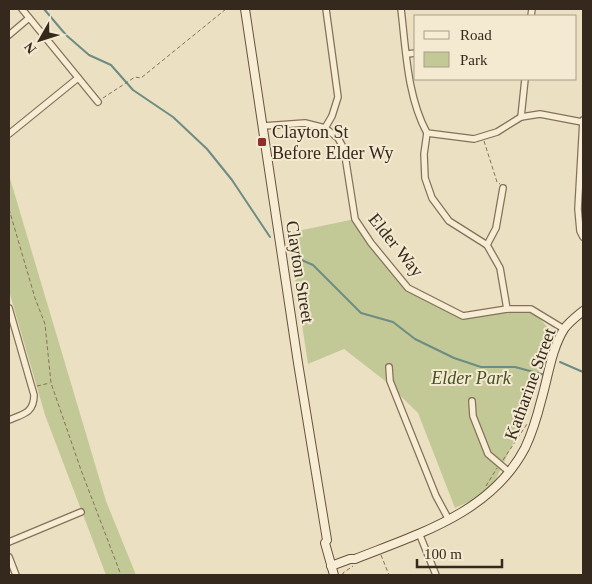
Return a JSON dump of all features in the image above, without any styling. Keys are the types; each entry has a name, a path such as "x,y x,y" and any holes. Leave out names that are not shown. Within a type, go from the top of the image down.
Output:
{"main road":[{"name":"Clayton Street","path":"245,9 326,543 335,570"},
{"name":"Katharine Street","path":"335,570 380,554 419,533 449,520 482,500 496,487 524,448 532,431 555,352 564,329 583,311"}],"street":[{"path":"22,9 98,102"},
{"path":"262,126 296,122 325,128 332,116 338,97 326,9"},
{"path":"401,9 414,102 418,116 427,132 424,154 425,178 432,198 449,221 487,245 500,268 507,309"},
{"path":"9,36 29,18"},
{"path":"407,54 414,53"},
{"path":"9,134 78,78"},
{"path":"521,117 525,80"},
{"path":"427,132 474,138 497,132 521,117 540,114 583,121 578,209 580,230 583,237"},
{"name":"Elder Way","path":"325,128 338,138 344,149 355,219 371,243 408,288 463,316 507,309 531,309 564,329"},
{"path":"487,245 496,228 504,188"},
{"path":"9,308 34,395 34,402 31,408 27,412 9,420"},
{"path":"389,367 390,381 436,496 449,520"},
{"path":"472,401 473,416 488,454 508,471"},
{"path":"9,542 81,512"},
{"path":"419,533 436,575"},
{"path":"9,557 16,575"}],"path":[{"path":"98,102 135,76 141,78 226,9"},
{"path":"482,136 497,182 504,188"},
{"path":"9,209 35,298 45,324 50,383 121,575"},
{"path":"32,387 50,383"},
{"path":"502,461 529,421"},
{"path":"484,488 497,467"},
{"path":"380,554 389,575"},
{"path":"343,575 354,562"}],"green space":[{"path":"9,175 106,501 136,575 106,575 45,415 9,291"},
{"name":"Elder Park","path":"355,219 408,288 463,316 531,309 551,331 533,391 513,443 490,492 455,508 418,413 384,380 344,349 308,364 288,233"}],"waterway":[{"path":"44,9 66,35 89,55 111,65 133,90 173,117 207,149 232,180 270,237"},
{"path":"297,258 313,265 361,313 393,322 415,339 454,358 481,367 515,367 545,375"},
{"path":"560,362 583,372"}],"place":[{"name":"Clayton St Before Elder Wy","path":"262,142"}]}
